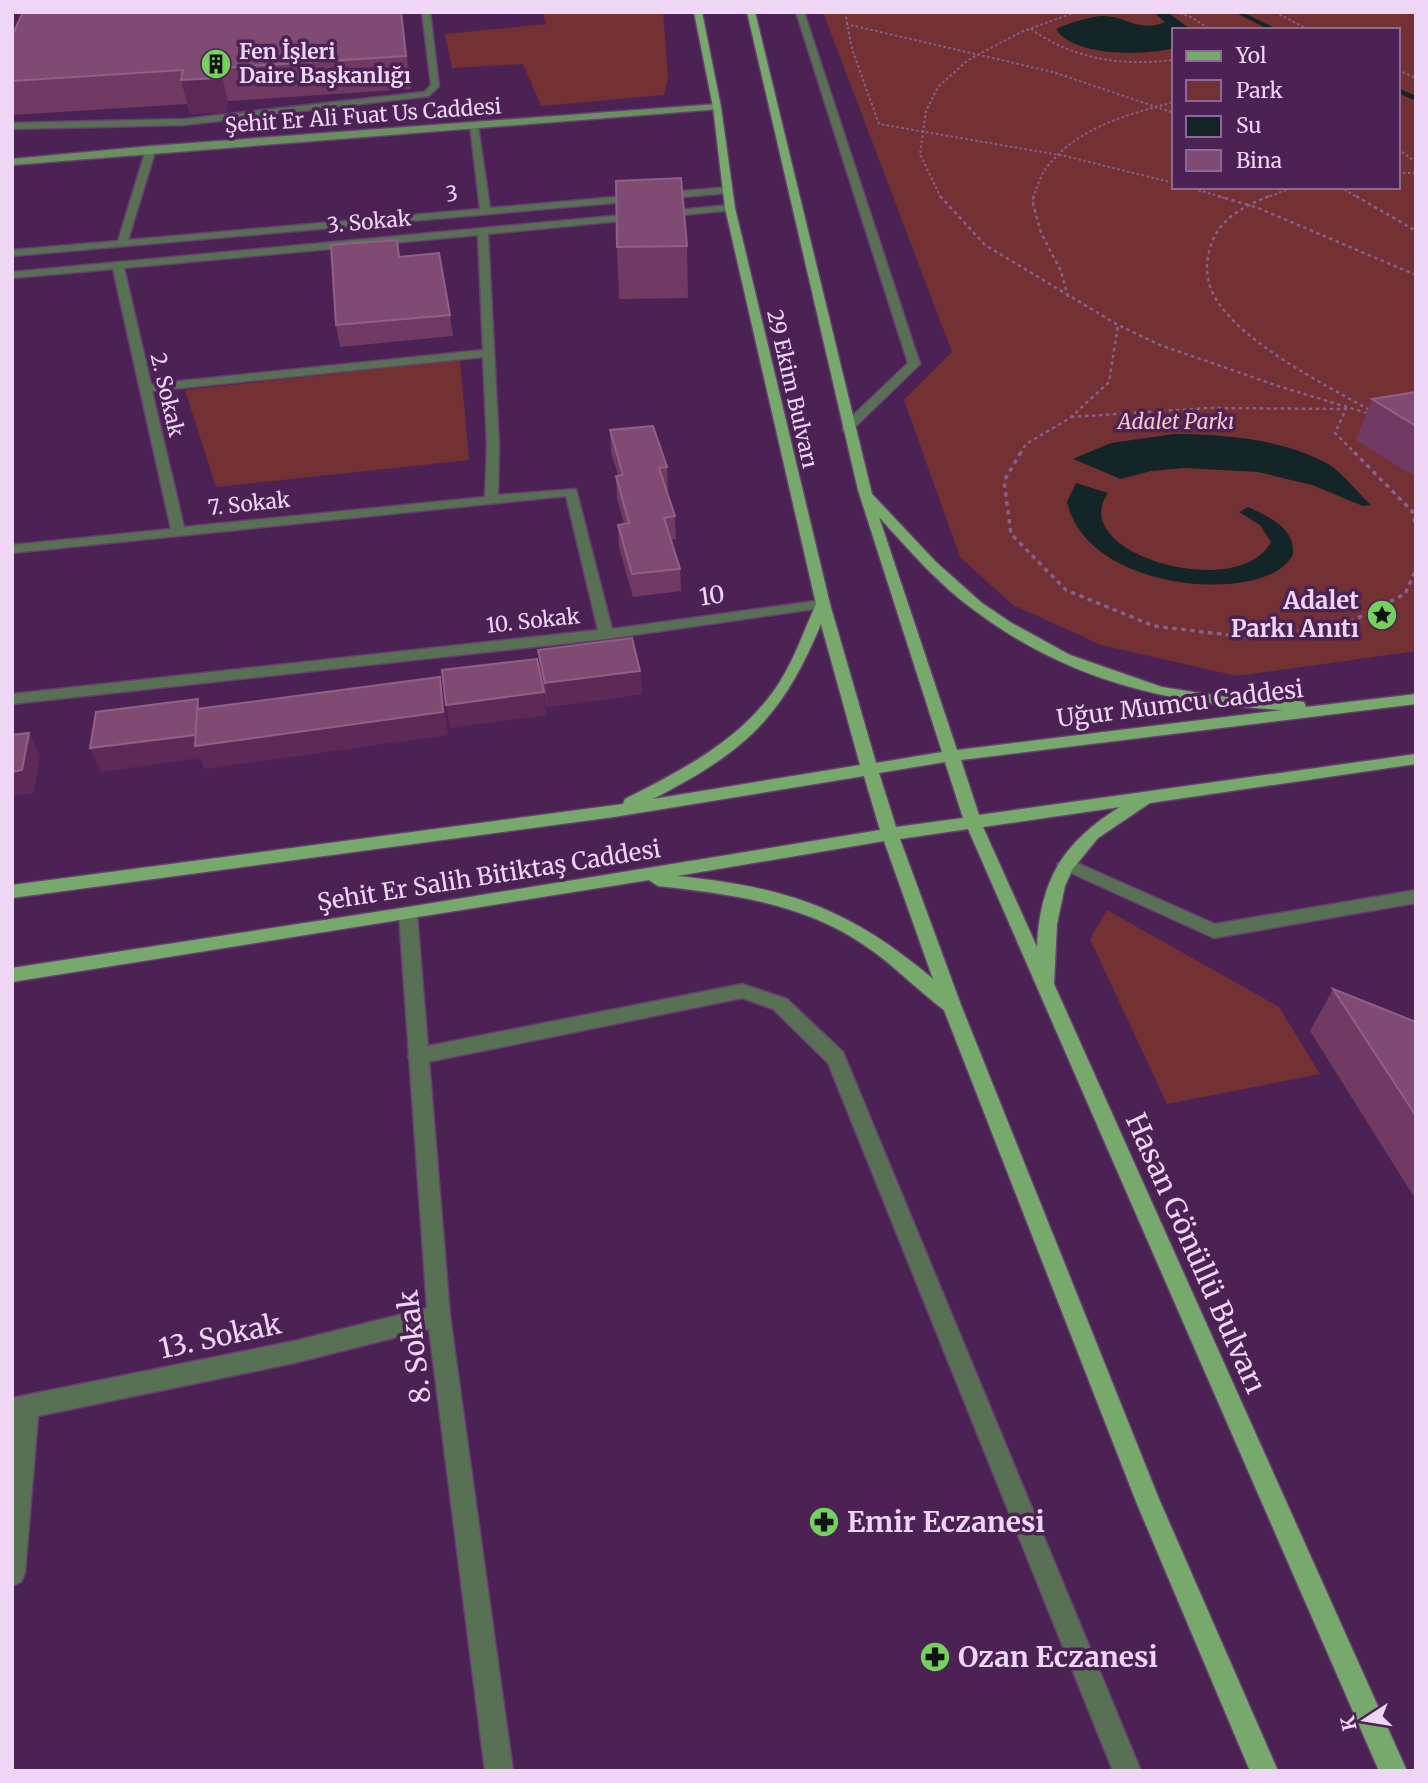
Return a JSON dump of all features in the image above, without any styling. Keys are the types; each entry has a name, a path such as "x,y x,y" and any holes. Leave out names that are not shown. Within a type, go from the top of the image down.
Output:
{"main road":[{"name":"29 Ekim Bulvarı","path":"698,12 717,107 730,208 823,604 870,769"},
{"name":"29 Ekim Bulvarı","path":"751,12 847,428 864,490 950,756"},
{"path":"864,490 955,588 1026,637 1062,657 1120,679 1192,698 1348,709"},
{"path":"614,811 709,762 735,743 779,695 823,604"},
{"name":"Uğur Mumcu Caddesi","path":"950,756 1416,699"},
{"name":"Şehit Er Salih Bitiktaş Caddesi","path":"12,892 614,811 950,756"},
{"name":"Hasan Gönüllü Bulvarı","path":"950,756 973,822 1048,994 1393,1771"},
{"path":"973,822 1416,759"},
{"path":"870,769 890,834 951,1005 1149,1504 1264,1771"},
{"path":"1048,994 1046,958 1052,892 1066,864 1085,839 1148,797"},
{"name":"Şehit Er Salih Bitiktaş Caddesi","path":"12,975 973,822"},
{"path":"633,877 776,898 823,915 856,930 893,956 951,1005"}],"street":[{"path":"12,126 184,122 426,94 435,86 426,12"},
{"path":"800,12 914,365 847,428"},
{"name":"Şehit Er Ali Fuat Us Caddesi","path":"12,162 151,149 717,107"},
{"path":"474,126 485,210"},
{"path":"122,243 151,149"},
{"name":"3","path":"12,253 728,190"},
{"name":"3. Sokak","path":"12,275 730,208"},
{"path":"482,231 493,445 491,500"},
{"name":"2. Sokak","path":"118,266 178,533"},
{"path":"146,388 488,354"},
{"name":"10. Sokak","path":"12,699 606,634 571,492 491,500"},
{"name":"7. Sokak","path":"12,549 491,500"},
{"name":"10","path":"606,634 823,604"},
{"path":"1066,864 1214,931 1416,896"},
{"name":"8. Sokak","path":"408,914 439,1316 499,1771"},
{"path":"418,1056 741,991 780,1004 836,1058 1128,1771"},
{"name":"13. Sokak","path":"20,1408 293,1352 439,1316"},
{"path":"12,1573 20,1408"}],"path":[{"path":"845,12 852,49 880,124 1059,154 1172,182"},
{"path":"1076,12 1030,28 968,60 938,87 926,111 920,154 940,197 985,245 1069,298 1118,325 1160,345 1251,377 1384,418 1283,358 1231,317 1213,293 1206,267 1211,245 1223,223 1250,205 1289,189"},
{"path":"1175,12 1191,17 1208,28"},
{"path":"1275,12 1305,28"},
{"path":"846,24 982,53 1172,112"},
{"path":"1030,28 1056,47 1095,58 1144,62 1172,60"},
{"path":"1400,71 1416,78"},
{"path":"1069,298 1061,271 1041,233 1032,200 1045,169 1081,135 1122,116 1172,102"},
{"path":"1400,150 1416,162"},
{"path":"1196,189 1250,205 1416,275"},
{"path":"1343,189 1416,231"},
{"path":"1118,325 1109,382 1070,417 1026,444 1004,481 1011,534 1066,590 1154,626 1254,638 1344,625 1405,594 1416,569"},
{"path":"1070,417 1143,409 1210,406 1346,409 1335,433 1412,510 1416,527"}],"green space":[{"path":"543,12 663,12 668,77 664,95 541,106 523,64 452,68 445,34 546,24"},
{"name":"Adalet Parkı","path":"823,12 1416,12 1416,651 1237,676 1101,645 1013,605 960,557 904,400 952,352"},
{"path":"460,360 469,460 216,487 185,390"},
{"path":"1107,910 1279,1007 1320,1074 1167,1104 1090,939"}],"water":[{"path":"1153,12 1167,12 1189,28 1172,28 1172,48 1162,51 1129,53 1093,49 1065,38 1056,29 1100,16 1149,26 1165,22"},
{"path":"1174,434 1233,437 1292,449 1334,468 1371,505 1363,506 1312,485 1258,472 1185,468 1151,471 1121,479 1073,459 1111,443"},
{"path":"1076,483 1108,493 1101,515 1111,535 1132,551 1161,563 1194,569 1226,569 1253,560 1271,542 1260,525 1239,512 1248,507 1285,530 1293,554 1280,569 1249,581 1197,584 1141,573 1094,546 1077,526 1067,502"}],"building":[{"path":"23,12 401,12 406,56 220,68 218,78 181,80 183,70 12,81 12,36"},
{"path":"681,178 687,246 617,247 616,181"},
{"path":"397,240 399,257 439,253 450,315 336,325 331,245"},
{"path":"1416,392 1416,426 1372,399"},
{"path":"653,426 667,467 659,468 675,516 664,518 680,569 632,574 618,525 629,523 616,476 623,475 610,430"},
{"path":"632,638 640,671 545,683 538,650"},
{"path":"537,659 544,692 446,705 442,670"},
{"path":"440,677 443,712 195,746 197,709"},
{"path":"198,699 195,735 90,748 96,712"},
{"path":"29,733 22,770 12,772 12,735"},
{"path":"1333,989 1416,1022 1416,1116"}],"waterway":[{"path":"1237,12 1272,28"},
{"path":"1400,91 1416,99"}],"place":[{"name":"Fen İşleri Daire Başkanlığı","path":"216,64"},
{"name":"Adalet Parkı Anıtı","path":"1382,615"},
{"name":"Emir Eczanesi","path":"824,1522"},
{"name":"Ozan Eczanesi","path":"935,1657"}]}
